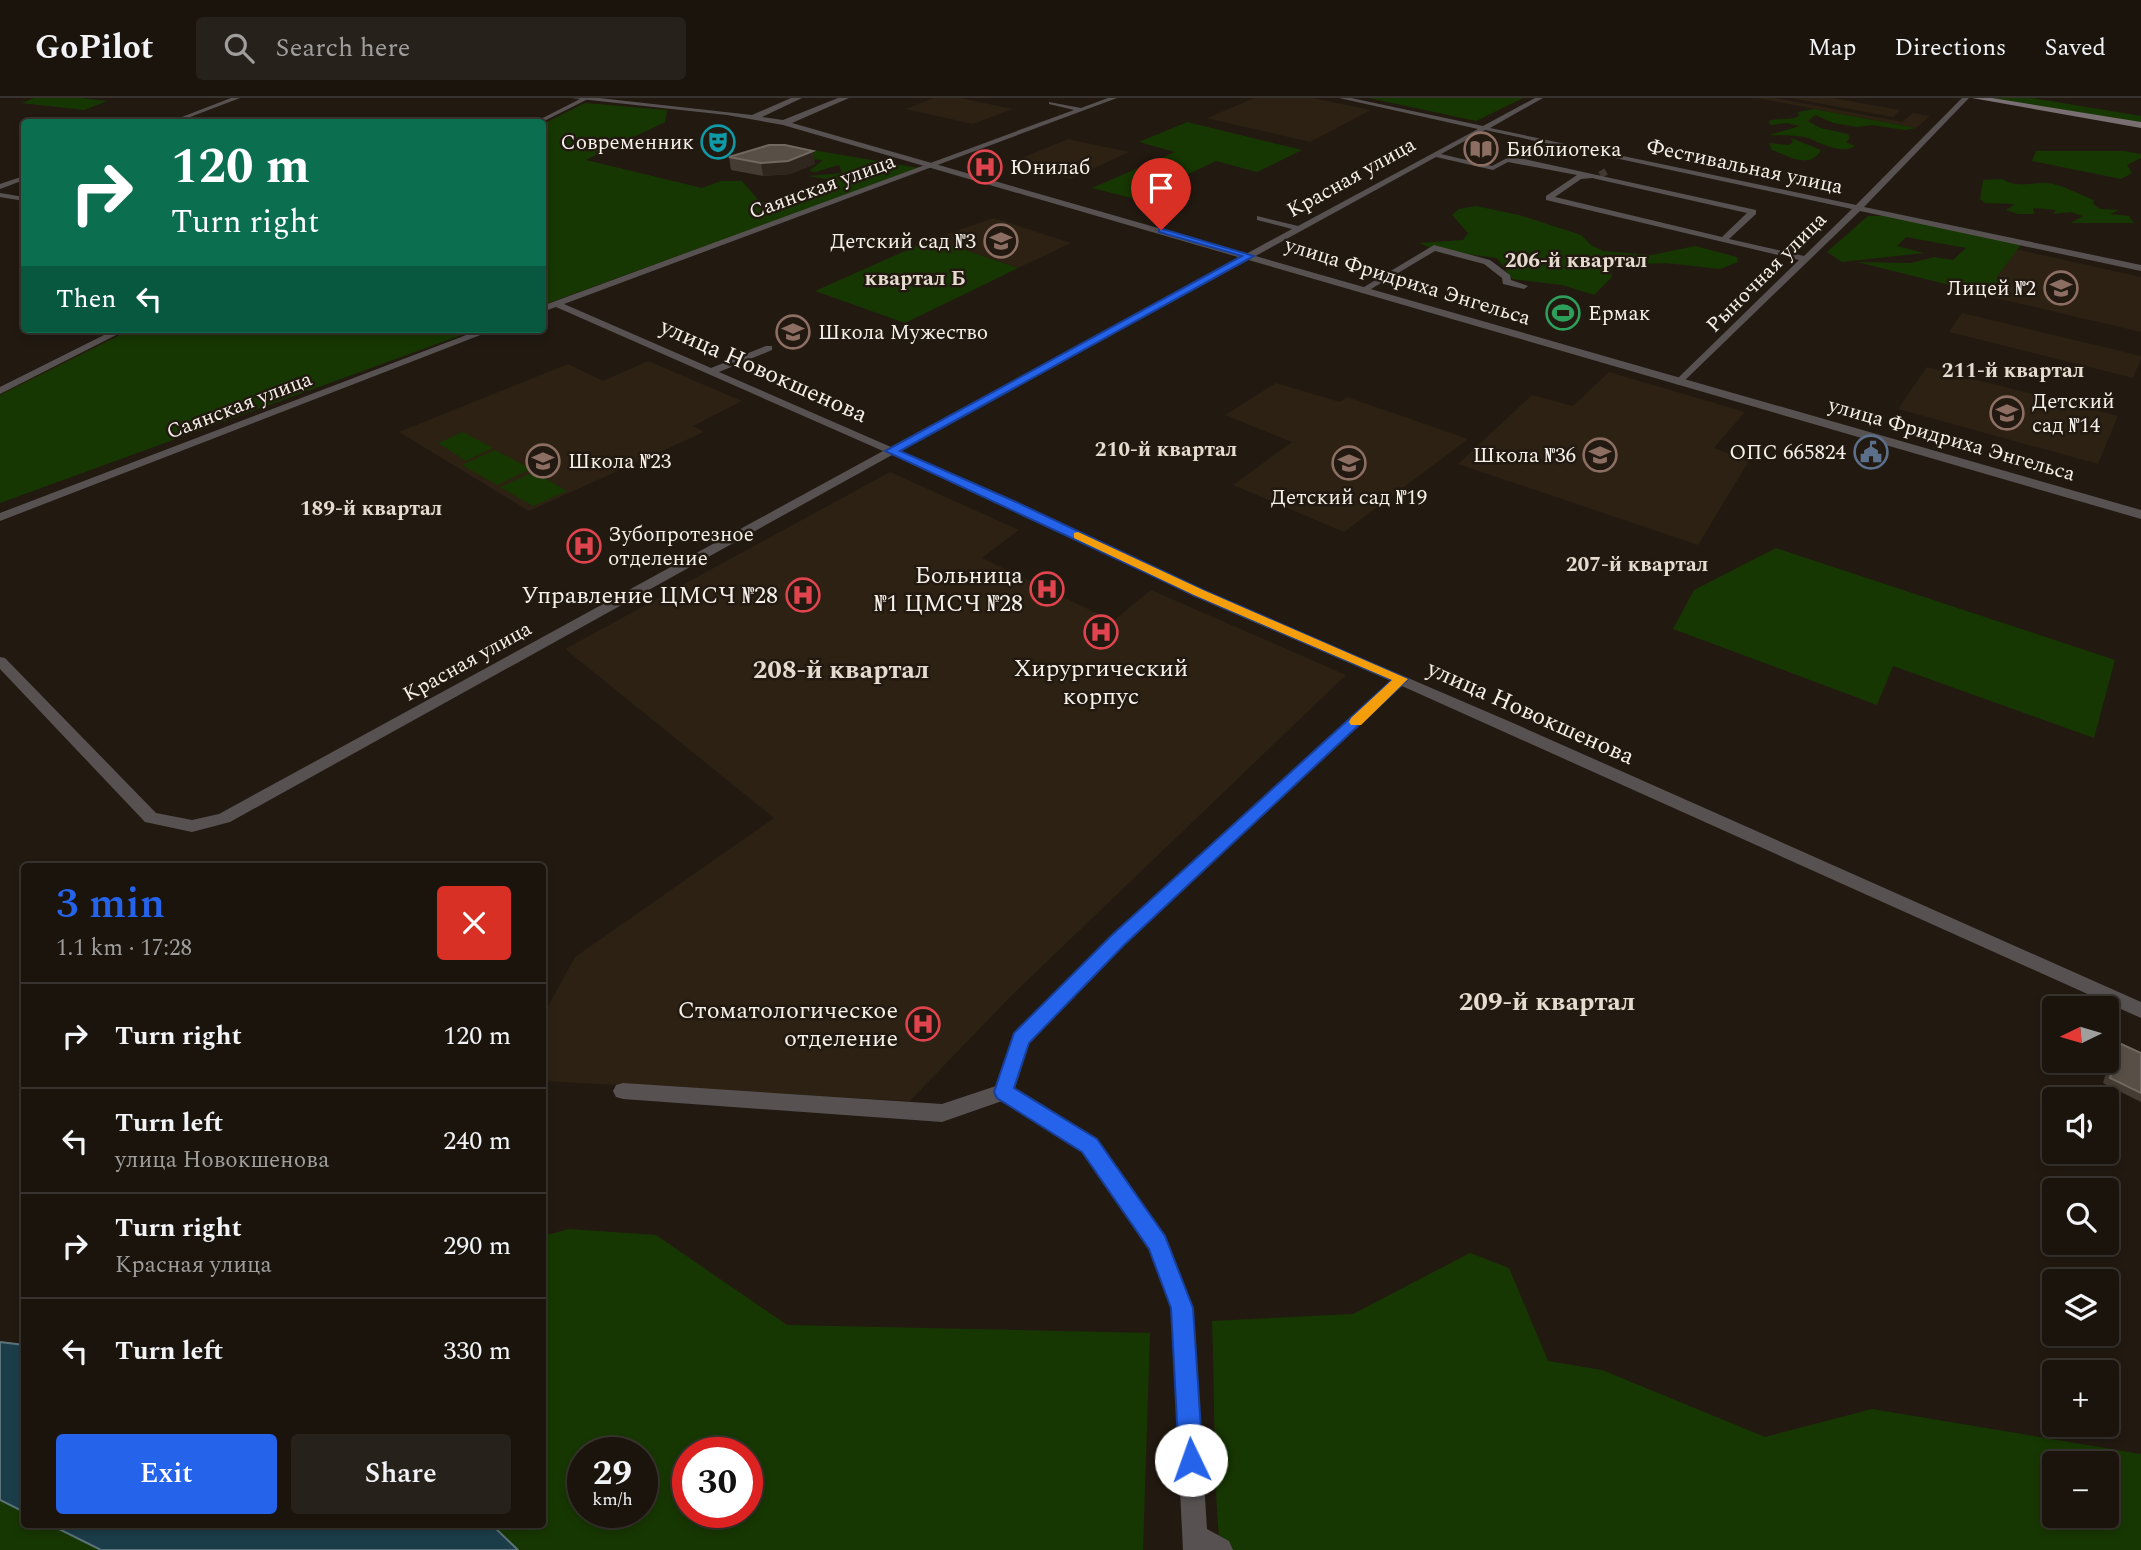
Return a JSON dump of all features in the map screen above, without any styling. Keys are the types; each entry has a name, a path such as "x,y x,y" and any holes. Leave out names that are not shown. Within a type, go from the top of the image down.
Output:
{"main road":[{"path":"1976,98 2141,125"},
{"path":"2040,98 2141,114"}],"street":[{"path":"180,119 237,98"},
{"name":"улица Фридриха Энгельса","path":"575,98 754,117 784,123 2141,515"},
{"path":"544,119 586,98"},
{"path":"754,117 798,98"},
{"path":"784,123 845,98"},
{"name":"Саянская улица","path":"546,308 1114,98"},
{"name":"Фестивальная улица","path":"1342,98 2141,268"},
{"name":"Красная улица","path":"0,661 151,818 192,826 223,818 1540,98"},
{"name":"Рыночная улица","path":"1680,382 1966,98"},
{"path":"1051,103 1081,110"},
{"path":"1435,155 1493,168 1507,160 1524,161 1753,212 1723,240"},
{"path":"1615,166 1628,158"},
{"path":"1598,176 1579,177 1549,198 1804,259"},
{"path":"0,187 21,179"},
{"path":"0,195 21,198"},
{"path":"1260,218 1301,229"},
{"path":"1363,290 1434,247 1487,262 1507,277 1506,282 1524,286"},
{"name":"улица Новокшенова","path":"556,304 1012,504 1199,593 1401,679 2141,1010"},
{"path":"0,390 114,333"},
{"name":"Саянская улица","path":"0,517 481,333"},
{"path":"713,371 769,348"},
{"path":"1004,1092 1021,1039 1118,940 1401,679"},
{"path":"623,1091 942,1113 1004,1092"},
{"path":"1004,1092 1090,1146 1157,1244 1182,1308 1196,1543 1220,1550"}],"shaded area":[{"path":"934,98 960,98 1013,109 973,124 905,109"},
{"path":"1254,98 1312,98 1371,110 1310,142 1207,118"},
{"path":"1757,98 1776,98 1902,122 1913,113 1930,116 1916,128"},
{"path":"1791,98 1833,98 1900,110 1893,117"},
{"path":"1068,139 1129,152 1071,179 1046,171 1051,168 1019,159"},
{"name":"Детский сад №3","path":"994,218 1071,243 1018,268 932,239"},
{"name":"Лицей №2","path":"1984,242 2141,277 2141,332 1978,294 1984,283"},
{"path":"1962,313 2141,356 2141,359 2133,378 1949,332"},
{"name":"Школа №23","path":"648,361 742,401 693,426 704,432 529,511 399,432 568,364 603,381"},
{"name":"Детский сад №14","path":"1927,367 2118,416 2098,464 1898,409"},
{"name":"Школа №36","path":"1609,372 1745,412 1714,448 1749,461 1698,545 1458,464 1532,395 1573,406"},
{"name":"Детский сад №19","path":"1276,383 1340,402 1347,397 1468,439 1344,532 1233,485 1292,442 1225,415"},
{"path":"890,472 1019,530 982,558 1113,621 1151,590 1346,675 1012,995 910,1101 546,1081 546,1010 575,957 774,818 565,649"}],"green space":[{"path":"34,98 107,101 84,110 22,103"},
{"path":"1369,98 1523,98 1476,121"},
{"path":"1989,98 2032,98 2141,116 2141,124"},
{"path":"585,103 667,110 665,122 586,160 702,188 721,181 742,181 759,201 774,205 839,181 808,176 842,173 839,165 815,172 809,171 823,160 807,159 777,148 783,145 919,168 546,304 546,122"},
{"path":"1814,109 1916,128 1905,130 1872,125 1857,127 1833,123 1815,115 1808,121 1820,128 1848,134 1850,138 1846,142 1855,146 1839,149 1803,137 1769,135 1800,126 1787,123 1770,125 1769,121 1788,119 1799,116 1798,112"},
{"path":"1187,122 1302,150 1257,172 1216,161 1135,199 1092,188 1175,152 1139,142"},
{"path":"1791,138 1821,150 1811,159 1798,160 1772,150 1769,143 1789,145 1793,142"},
{"path":"2036,151 2124,151 2141,154 2141,158 2127,165 2132,173 2121,179 2032,161"},
{"path":"2002,179 2018,184 2045,183 2063,187 2094,200 2093,204 2101,209 2119,210 2110,214 2129,216 2134,223 2071,223 2083,216 2070,212 2053,214 2056,210 2033,208 2034,214 2018,214 2006,210 2015,204 1985,203 1980,199 1983,180"},
{"path":"1476,206 1519,215 1581,235 1591,245 1603,251 1652,255 1695,246 1737,257 1738,262 1720,269 1666,263 1611,265 1612,277 1594,295 1562,285 1512,279 1497,258 1436,250 1419,243 1463,240 1468,233 1452,215 1459,209"},
{"path":"1868,216 1891,216 2022,243 1996,278 2009,289 2002,298 1857,262 1911,263 1934,257 1953,260 1966,248 1906,237 1897,246 1924,253 1842,262 1827,252"},
{"path":"932,239 1018,268 905,323 815,291"},
{"path":"124,333 467,333 0,503 0,395"},
{"path":"463,432 493,448 466,461 438,443"},
{"path":"495,450 531,469 497,485 462,465"},
{"path":"534,472 567,491 533,506 500,487"},
{"path":"1776,548 2115,660 2094,738 1893,666 1877,705 1673,629 1694,590"},
{"path":"569,1229 656,1235 787,1325 1150,1333 1143,1550 518,1550 495,1528 546,1528 546,1235"},
{"path":"1470,1253 1509,1268 1548,1361 1602,1370 1765,1437 1872,1409 2141,1454 2141,1550 1220,1550 1212,1321 1353,1314"},
{"path":"0,1500 21,1510 21,1528 57,1528 101,1550 0,1550"}],"water":[{"path":"0,1342 21,1345 21,1510 0,1500"},
{"path":"57,1528 495,1528 518,1550 101,1550"}],"building":[{"path":"769,145 785,145 813,151 788,161 761,163 729,157"},
{"path":"2119,1043 2141,1053 2141,1093 2110,1078 2111,1073 2119,1073"}],"tunnel":[{"path":"1600,175 1607,171"}],"slow traffic":[{"path":"1078,536 1199,593 1401,679 1356,722"}],"place":[{"name":"Современник","path":"718,142"},
{"name":"Библиотека","path":"1481,149"},
{"name":"Юнилаб","path":"985,167"},
{"name":"Детский сад №3","path":"1001,241"},
{"name":"Лицей №2","path":"2061,288"},
{"name":"Ермак","path":"1563,313"},
{"name":"Школа Мужество","path":"793,332"},
{"name":"Детский сад №14","path":"2007,413"},
{"name":"ОПС 665824","path":"1871,452"},
{"name":"Школа №36","path":"1600,455"},
{"name":"Школа №23","path":"543,461"},
{"name":"Детский сад №19","path":"1349,463"},
{"name":"Зубопротезное отделение","path":"584,546"},
{"name":"Больница №1 ЦМСЧ №28","path":"1047,589"},
{"name":"Управление ЦМСЧ №28","path":"803,595"},
{"name":"Хирургический корпус","path":"1101,632"},
{"name":"Стоматологическое отделение","path":"923,1024"}],"district":[{"name":"206-й квартал","path":"1576,260"},
{"name":"квартал Б","path":"915,278"},
{"name":"211-й квартал","path":"2013,370"},
{"name":"210-й квартал","path":"1166,449"},
{"name":"189-й квартал","path":"371,508"},
{"name":"207-й квартал","path":"1637,564"},
{"name":"208-й квартал","path":"841,669"},
{"name":"209-й квартал","path":"1547,1001"}],"route":[{"path":"1161,230 1250,256 891,451 1012,504 1199,593 1401,679 1118,940 1021,1039 1004,1092 1090,1146 1157,1244 1182,1308 1191,1460"}]}
